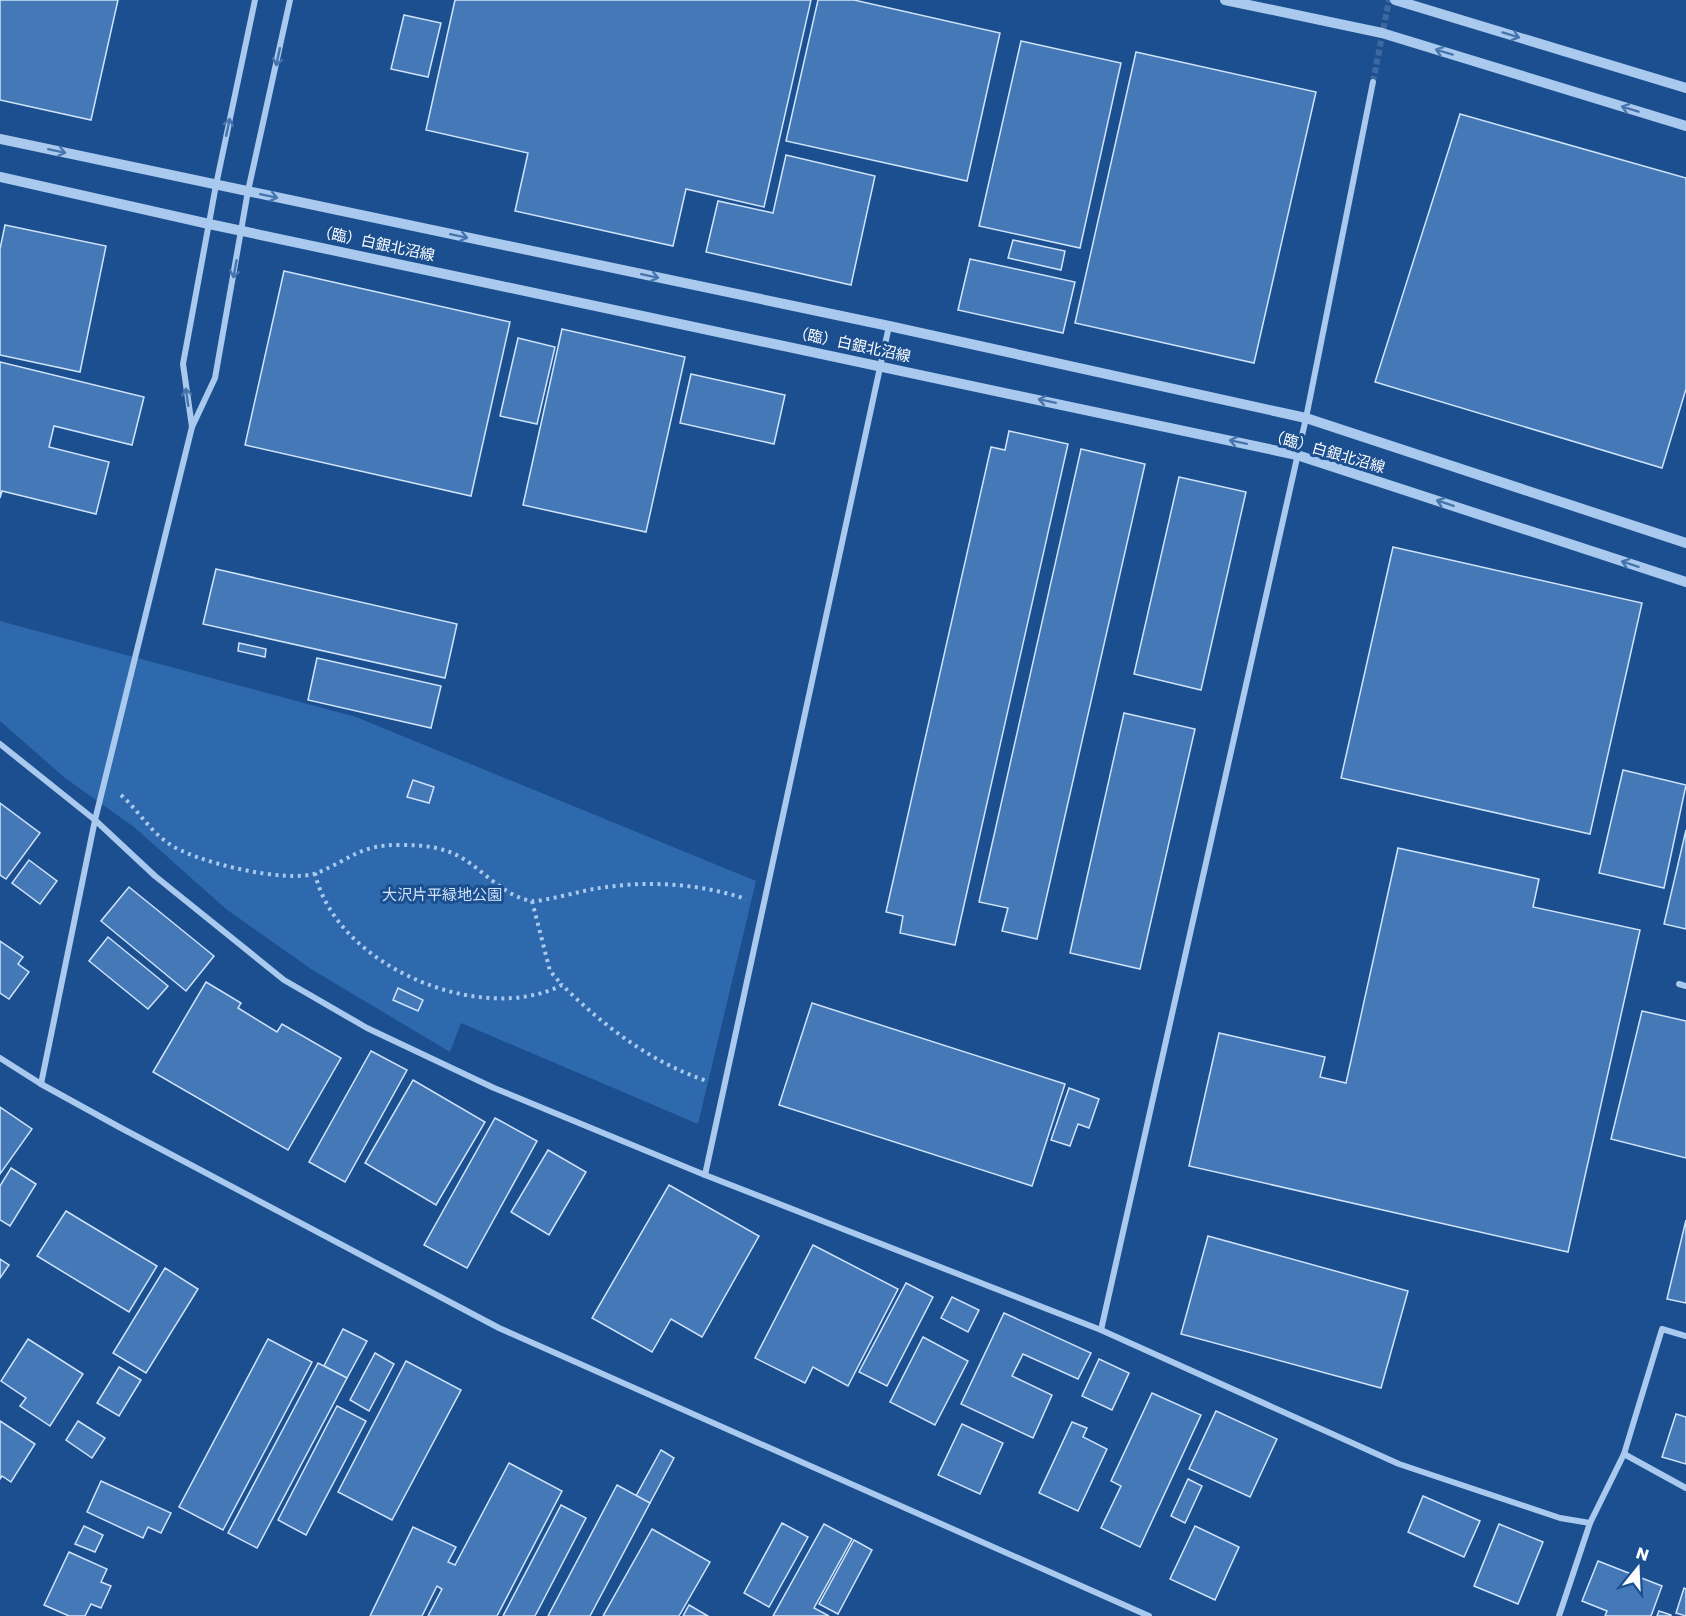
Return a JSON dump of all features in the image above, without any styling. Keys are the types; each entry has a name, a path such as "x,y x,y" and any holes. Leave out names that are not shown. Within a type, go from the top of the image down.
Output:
{"street":[{"path":"192,427 183,363 216,185 255,0"},
{"path":"41,1084 104,780 192,427 215,378 248,191 290,0"},
{"path":"1225,0 1382,33 1686,126"},
{"path":"1395,0 1686,88"},
{"path":"1101,1330 1306,418 1373,82"},
{"name":"（臨）白銀北沼線","path":"0,139 889,326 1306,418 1686,543"},
{"name":"（臨）白銀北沼線","path":"0,177 209,224 1297,455 1686,582"},
{"path":"705,1175 889,326"},
{"path":"0,744 95,820 155,876 284,980 367,1028 494,1088 705,1175 1101,1330 1399,1464 1560,1518 1590,1523"},
{"path":"0,1058 41,1084 499,1328 1149,1616"},
{"path":"1560,1616 1590,1523 1624,1454 1662,1329 1686,1336"},
{"path":"1624,1454 1686,1488"}],"path":[{"path":"104,780 133,806 155,833 170,845 189,854 262,873 315,873 370,846 436,847 461,858 498,885 532,901 622,884 716,889 765,905"},
{"path":"315,873 319,891 330,912 367,951 397,971 475,998 516,999 547,993 562,985"},
{"path":"532,901 550,971 584,1007 641,1051 679,1071 725,1086"}],"green space":[{"name":"大沢片平緑地公園","path":"0,621 356,717 756,881 698,1124 461,1023 450,1052 311,969 226,909 134,827 65,778 0,721"}],"building":[{"path":"0,0 118,0 91,120 0,100"},
{"path":"455,0 811,0 764,207 686,189 673,246 515,211 528,153 426,130"},
{"path":"818,0 854,0 1000,33 967,181 786,141"},
{"path":"404,15 441,23 428,77 391,69"},
{"path":"1021,41 1121,63 1080,248 979,226"},
{"path":"1136,52 1316,92 1254,363 1075,323"},
{"path":"1460,114 1686,178 1686,389 1662,468 1375,382"},
{"path":"786,155 875,176 851,285 706,252 718,201 773,213"},
{"path":"5,225 106,246 80,372 0,355 0,249"},
{"path":"1013,240 1065,251 1061,270 1008,258"},
{"path":"970,259 1075,282 1063,333 958,310"},
{"path":"284,271 510,322 471,496 245,445"},
{"path":"562,329 685,357 646,532 523,505"},
{"path":"518,338 555,347 537,424 500,416"},
{"path":"0,362 144,397 132,445 54,426 49,447 109,462 96,514 2,491 0,498"},
{"path":"691,374 785,395 774,444 680,423"},
{"path":"1009,431 1068,444 955,945 900,933 903,916 886,912 991,447 1005,450"},
{"path":"1081,449 1145,464 1037,939 1002,931 1008,908 979,902"},
{"path":"1179,477 1246,492 1201,690 1134,674"},
{"path":"1393,547 1642,603 1590,834 1341,778"},
{"path":"216,569 457,624 445,678 203,624"},
{"path":"239,643 266,649 265,657 238,651"},
{"path":"317,658 441,686 431,728 308,700"},
{"path":"1124,713 1195,729 1140,969 1070,953"},
{"path":"1623,770 1686,785 1664,888 1599,873"},
{"path":"413,780 434,787 429,803 407,797"},
{"path":"0,803 40,833 6,879 0,875"},
{"path":"1686,830 1686,929 1664,924"},
{"path":"1398,848 1539,879 1533,907 1640,930 1568,1252 1189,1166 1219,1033 1325,1057 1320,1077 1346,1083"},
{"path":"29,860 57,881 40,904 12,883"},
{"path":"129,887 214,956 186,991 101,921"},
{"path":"108,937 168,986 148,1009 89,961"},
{"path":"0,941 23,957 18,964 29,972 9,999 0,993"},
{"path":"206,982 241,1003 238,1008 277,1032 282,1024 341,1058 288,1150 153,1072"},
{"path":"398,988 423,1000 418,1011 393,1000"},
{"path":"812,1003 1065,1084 1032,1186 779,1105"},
{"path":"1642,1011 1686,1021 1686,1158 1611,1139"},
{"path":"371,1051 407,1070 345,1182 309,1162"},
{"path":"413,1080 485,1122 436,1205 365,1163"},
{"path":"1069,1088 1099,1099 1089,1128 1078,1124 1070,1146 1051,1140"},
{"path":"0,1107 32,1129 0,1174"},
{"path":"495,1118 537,1141 467,1268 424,1245"},
{"path":"548,1150 586,1172 549,1235 511,1212"},
{"path":"11,1168 36,1184 10,1226 0,1220 0,1186"},
{"path":"669,1185 759,1236 702,1337 671,1319 652,1352 592,1318"},
{"path":"66,1211 157,1266 129,1312 37,1256"},
{"path":"1686,1220 1686,1303 1667,1299"},
{"path":"1208,1236 1408,1291 1381,1388 1181,1334"},
{"path":"813,1245 898,1289 848,1386 813,1367 805,1383 755,1358"},
{"path":"0,1259 9,1265 0,1278"},
{"path":"165,1268 198,1289 146,1373 113,1353"},
{"path":"906,1283 933,1297 887,1386 859,1372"},
{"path":"952,1297 979,1310 968,1332 941,1318"},
{"path":"1004,1313 1091,1353 1078,1379 1023,1354 1012,1376 1052,1395 1033,1438 961,1404"},
{"path":"343,1329 367,1341 347,1378 324,1366"},
{"path":"923,1337 968,1361 935,1425 890,1402"},
{"path":"28,1339 83,1374 50,1426 20,1406 26,1398 1,1381"},
{"path":"268,1339 312,1362 223,1530 179,1507"},
{"path":"375,1353 394,1364 369,1411 350,1400"},
{"path":"1099,1359 1129,1373 1112,1410 1082,1396"},
{"path":"406,1361 461,1390 392,1520 338,1492"},
{"path":"318,1363 347,1378 257,1548 228,1533"},
{"path":"119,1367 141,1380 119,1416 97,1403"},
{"path":"1152,1393 1201,1415 1140,1547 1101,1528 1121,1486 1111,1481"},
{"path":"337,1406 366,1421 306,1535 278,1520"},
{"path":"1216,1411 1277,1439 1250,1497 1189,1469"},
{"path":"1676,1414 1686,1417 1686,1464 1662,1457"},
{"path":"0,1421 35,1444 11,1482 2,1476 0,1479"},
{"path":"78,1421 105,1438 92,1458 66,1440"},
{"path":"1072,1422 1087,1428 1083,1437 1107,1449 1078,1511 1039,1493"},
{"path":"962,1424 1003,1443 980,1494 938,1475"},
{"path":"661,1450 674,1458 650,1503 636,1496"},
{"path":"509,1463 562,1491 497,1616 428,1616 442,1589 437,1586 422,1616 370,1616 413,1527 456,1547 448,1562 455,1565"},
{"path":"1188,1479 1202,1486 1185,1523 1171,1516"},
{"path":"101,1481 171,1513 161,1533 148,1527 143,1538 87,1512"},
{"path":"617,1485 650,1503 590,1616 548,1616"},
{"path":"1423,1496 1480,1521 1464,1557 1408,1532"},
{"path":"561,1505 586,1518 535,1616 503,1616"},
{"path":"782,1523 808,1537 769,1607 744,1593"},
{"path":"824,1524 852,1539 814,1608 829,1616 773,1616"},
{"path":"1499,1524 1543,1542 1518,1604 1474,1586"},
{"path":"84,1526 103,1535 95,1552 75,1544"},
{"path":"1195,1526 1239,1547 1215,1600 1170,1579"},
{"path":"652,1529 710,1562 679,1616 603,1616"},
{"path":"854,1540 872,1550 838,1614 819,1604"},
{"path":"69,1552 107,1569 101,1582 111,1586 101,1608 91,1604 85,1616 69,1616 44,1605"},
{"path":"1598,1561 1662,1586 1651,1616 1605,1616 1607,1611 1582,1601"},
{"path":"1684,1588 1686,1589 1686,1616 1676,1613"},
{"path":"689,1605 708,1616 683,1616"},
{"path":"1659,1611 1671,1615 1671,1616 1657,1616"}],"tunnel":[{"path":"1373,82 1389,0"}]}
